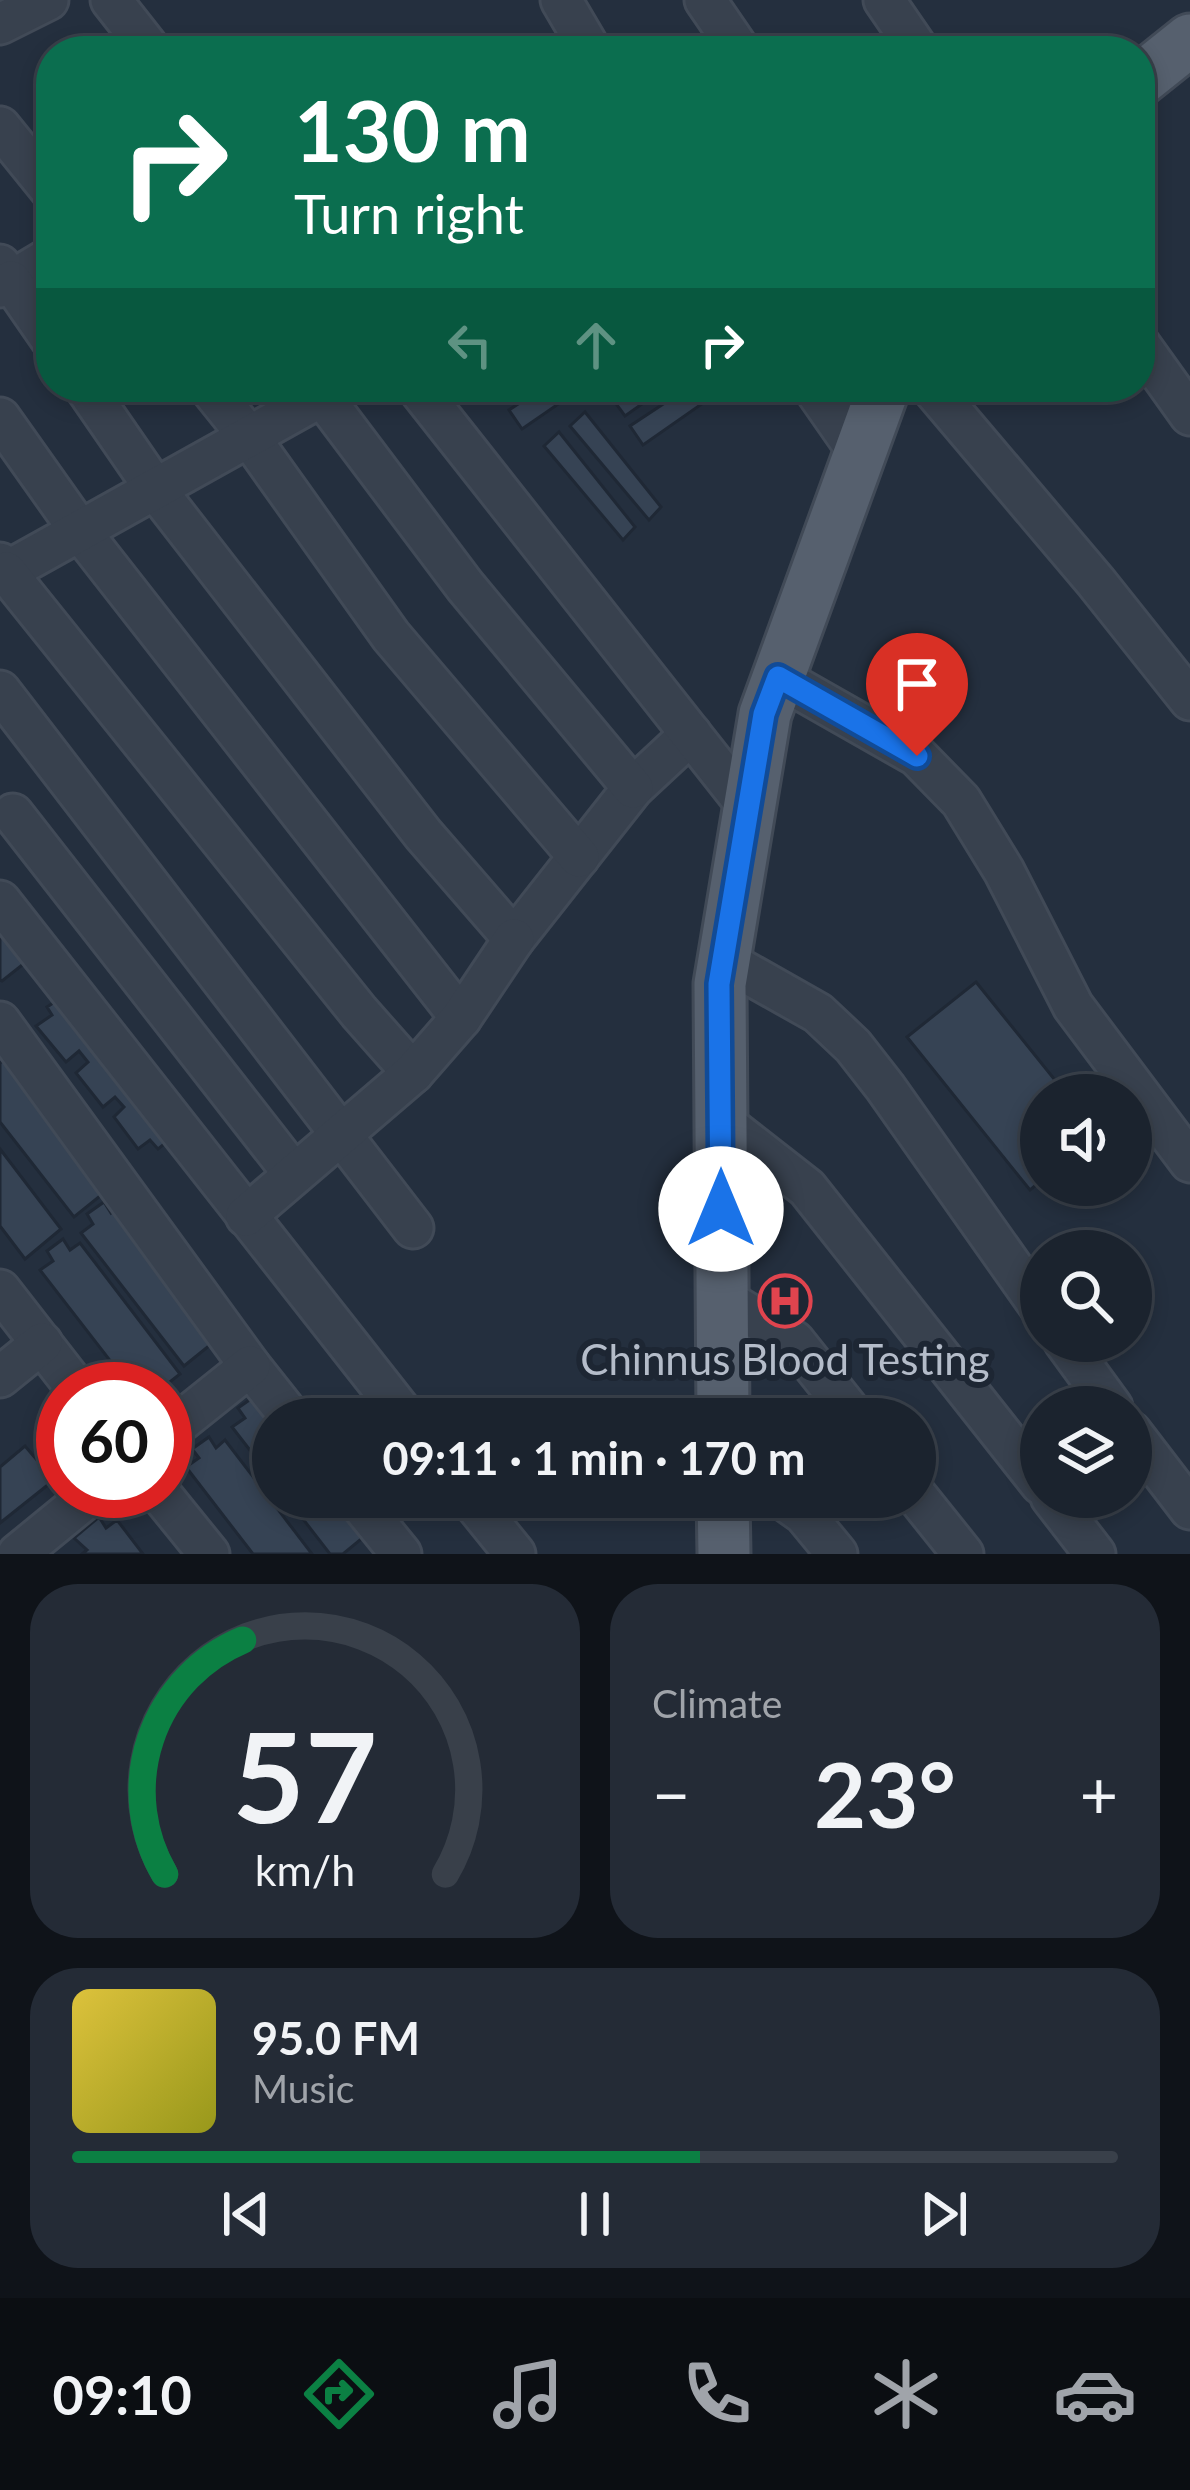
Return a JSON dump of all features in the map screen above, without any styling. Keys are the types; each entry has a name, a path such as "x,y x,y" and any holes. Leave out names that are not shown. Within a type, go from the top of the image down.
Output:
{"main road":[{"path":"723,1398 719,984 764,714 878,402"}],"street":[{"path":"0,24 48,0"},
{"path":"111,0 140,36"},
{"path":"561,0 583,36"},
{"path":"705,0 730,36"},
{"path":"884,0 909,36"},
{"path":"0,127 36,171"},
{"path":"36,264 4,278 36,320"},
{"path":"1155,366 1190,415"},
{"path":"95,402 156,490 423,834 514,939"},
{"path":"221,402 391,636 579,856"},
{"path":"312,402 80,531 3,568 413,1073"},
{"path":"337,402 465,586 633,788"},
{"path":"429,402 748,808"},
{"path":"823,402 859,453"},
{"path":"944,402 1190,700"},
{"path":"0,418 80,531 461,1018"},
{"path":"778,677 917,756 961,801 1004,871 1073,1006 1190,1162"},
{"path":"0,691 412,1228"},
{"path":"246,1216 413,1073 461,1018 514,939 633,788 691,734"},
{"path":"13,814 294,1174"},
{"path":"0,902 390,1398"},
{"path":"724,960 818,1013 853,1046 1020,1278"},
{"path":"11,1024 275,1398"},
{"path":"720,1120 807,1188 1020,1457"},
{"path":"0,1290 56,1362"},
{"path":"722,1298 794,1341 839,1398"},
{"path":"0,1377 42,1343"},
{"path":"192,1413 250,1366"},
{"path":"1152,1459 1190,1509"},
{"path":"34,1549 67,1518"},
{"path":"180,1518 209,1554"},
{"path":"372,1518 400,1554"},
{"path":"487,1518 515,1554"},
{"path":"807,1518 837,1554"},
{"path":"935,1518 963,1554"},
{"path":"1067,1518 1095,1554"}],"building":[{"path":"521,402 561,402 522,429 509,410"},
{"path":"615,402 645,402 625,416"},
{"path":"666,402 705,402 643,445 630,426"},
{"path":"585,412 661,507 649,520 570,426"},
{"path":"559,432 635,527 623,540 544,446"},
{"path":"0,907 26,962 2,981 0,980"},
{"path":"976,982 1050,1074 1020,1074 1020,1178 907,1037"},
{"path":"61,998 173,1137 158,1149 150,1140 138,1149 114,1117 124,1107 115,1097 103,1107 76,1073 88,1062 79,1051 66,1062 36,1026 52,1015 47,1007"},
{"path":"10,1057 110,1188 74,1217 0,1122 0,1063"},
{"path":"0,1149 61,1229 25,1259 0,1226"},
{"path":"104,1202 111,1213 120,1206 220,1337 189,1362 181,1362 81,1233 93,1224 87,1214"},
{"path":"63,1239 70,1250 80,1243 171,1362 111,1362 40,1270 53,1261 47,1251"},
{"path":"252,1398 252,1453 232,1427 245,1418 238,1408"},
{"path":"209,1437 216,1448 225,1440 252,1475 252,1518 285,1518 312,1554 253,1554 192,1475 192,1463 199,1458 192,1449"},
{"path":"25,1446 36,1459 36,1494 0,1523 0,1467"},
{"path":"98,1518 106,1528 117,1520 143,1554 82,1554 87,1550 74,1538"},
{"path":"302,1518 361,1518 371,1531 343,1554 330,1554"}],"place":[{"name":"Chinnus Blood Testing","path":"785,1301"}],"route":[{"path":"721,1209 719,984 764,714 778,677 917,756"}]}
